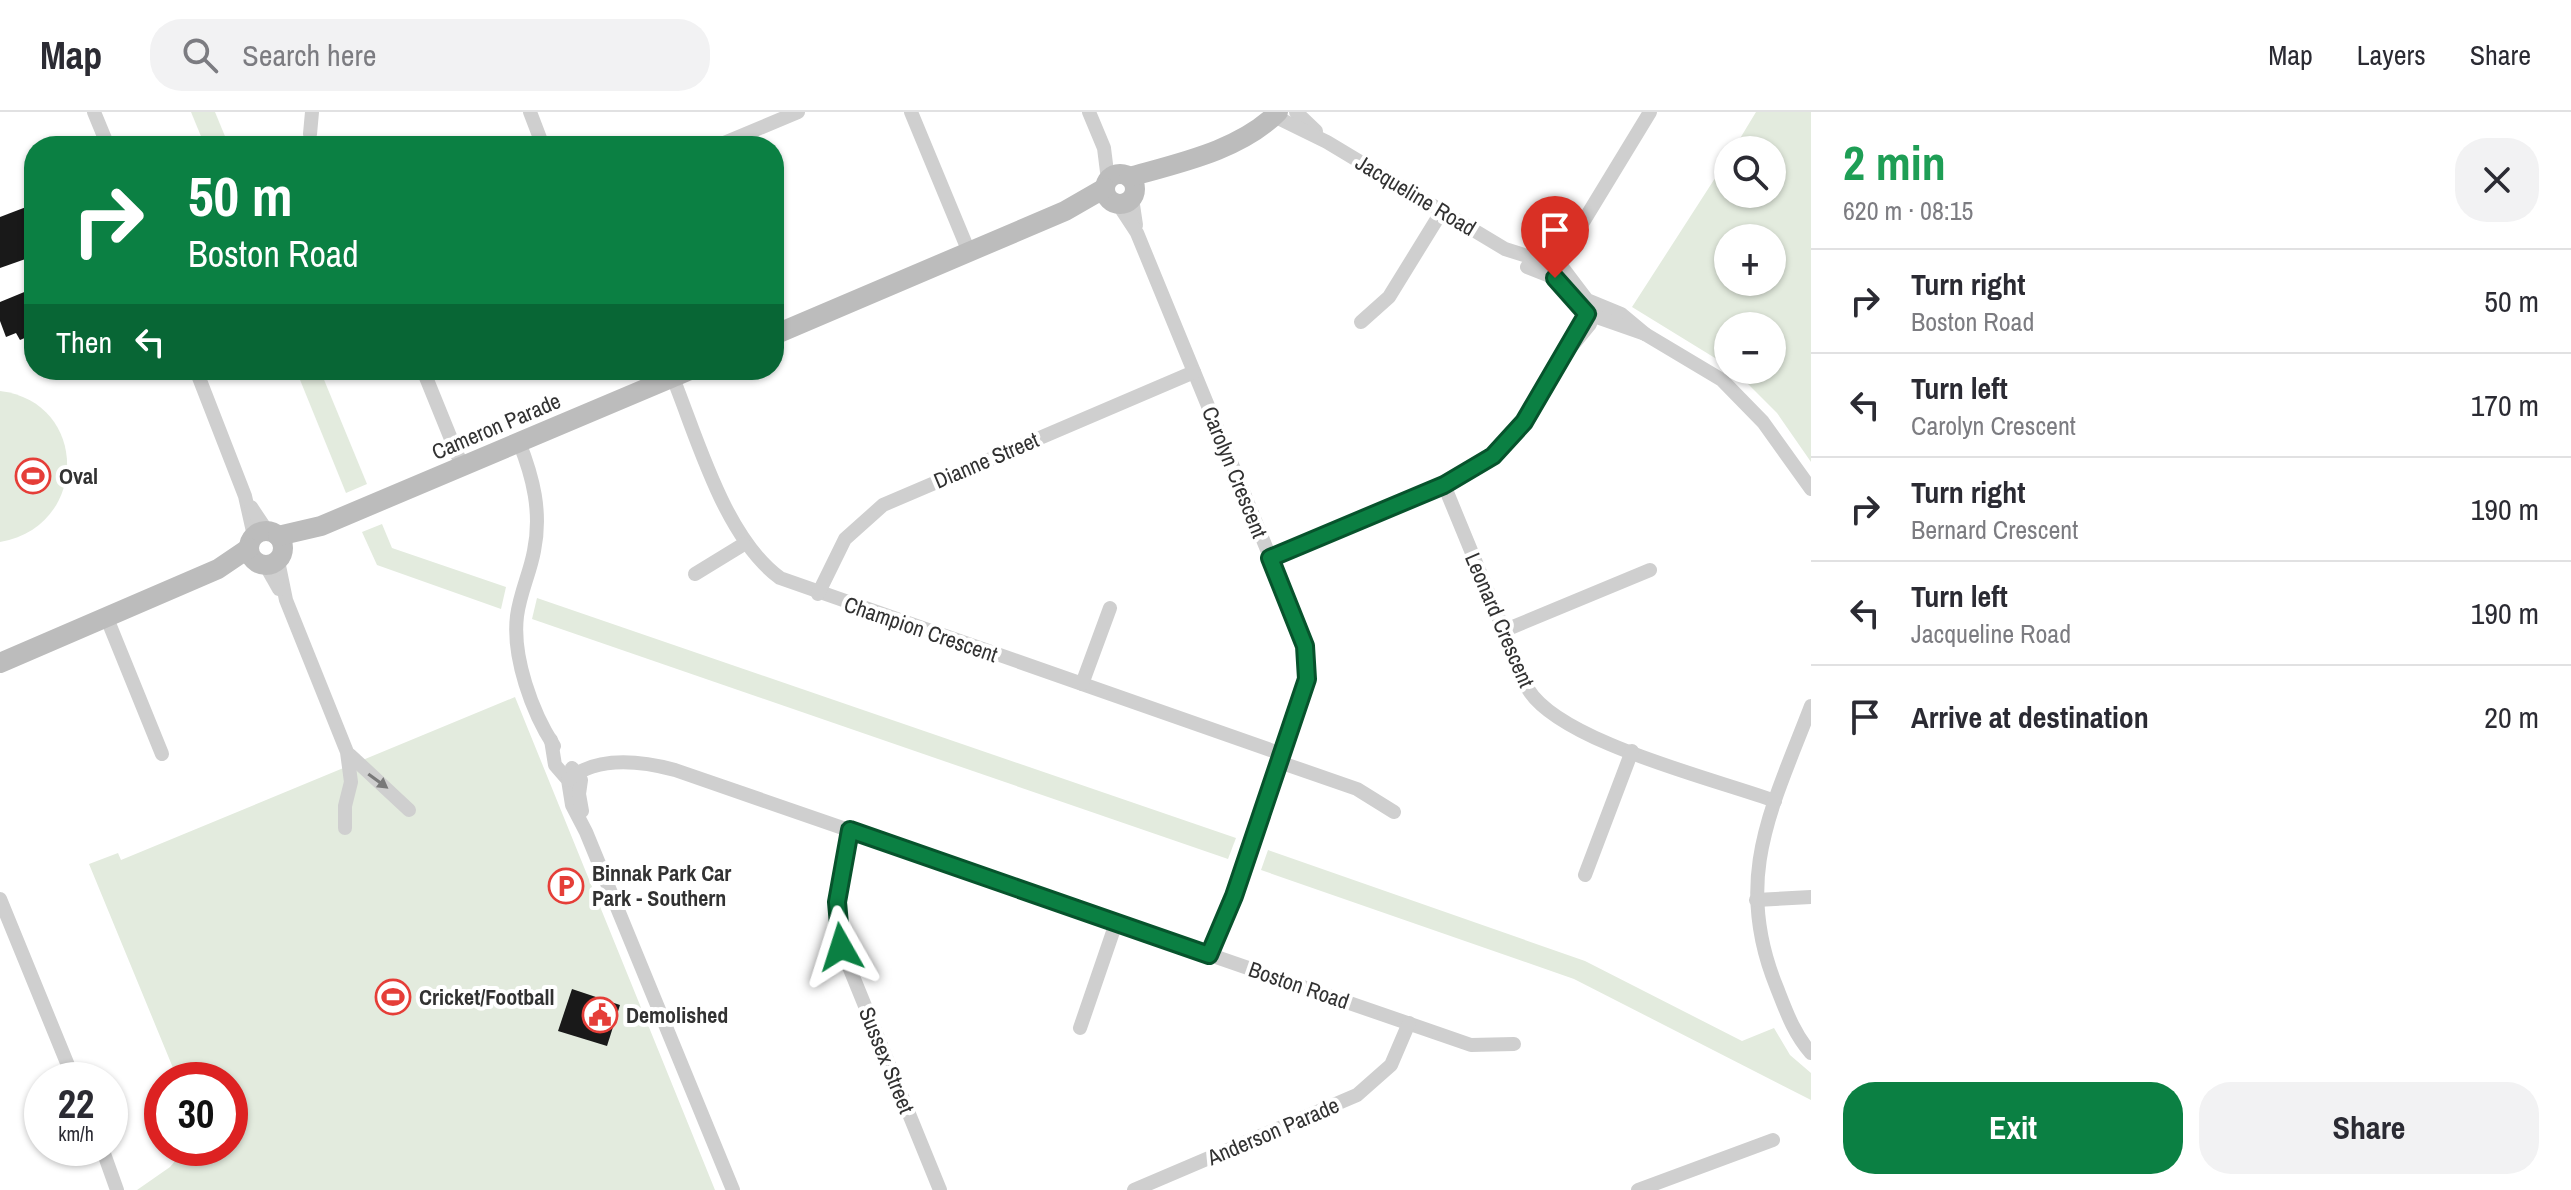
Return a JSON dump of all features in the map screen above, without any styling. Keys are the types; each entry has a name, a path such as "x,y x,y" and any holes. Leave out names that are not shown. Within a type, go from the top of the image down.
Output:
{"street":[{"path":"94,112 104,136"},
{"path":"310,134 312,112"},
{"path":"530,112 539,136"},
{"path":"741,136 798,112"},
{"path":"911,112 969,252"},
{"name":"Carolyn Crescent","path":"1089,112 1300,630 1308,667 1305,691 1213,956"},
{"name":"Jacqueline Road","path":"1296,112 1327,142"},
{"path":"1650,112 1557,269 1591,312 1621,314 1645,334 1736,392 1763,422 1811,489"},
{"path":"784,331 1247,134 1276,114"},
{"name":"Jacqueline Road","path":"1276,114 1505,249 1557,269"},
{"path":"1361,322 1389,297 1442,211"},
{"path":"1270,558 1444,485 1477,468 1510,439 1562,358 1570,339 1591,312"},
{"name":"Dianne Street","path":"818,594 845,539 883,505 1194,372"},
{"path":"200,380 347,752 351,782 345,806 345,828"},
{"path":"427,380 462,466"},
{"name":"Cameron Parade","path":"4,659 668,380"},
{"name":"Champion Crescent","path":"684,380 744,544 754,557 780,578 1281,758 1357,789 1394,812"},
{"path":"514,444 534,483 536,511 535,548 519,603 517,638 524,672 551,740 555,765 576,778 572,805 586,832 733,1190"},
{"name":"Leonard Crescent","path":"1444,485 1528,689 1544,710 1564,724 1773,806"},
{"path":"695,574 744,544"},
{"path":"1503,631 1650,570"},
{"path":"1082,684 1110,608"},
{"path":"106,616 162,754"},
{"path":"1811,706 1773,806 1759,853 1756,900 1770,972 1791,1023 1811,1053"},
{"path":"1585,875 1632,751"},
{"path":"347,752 409,810"},
{"name":"Boston Road","path":"576,778 631,764 675,770 1471,1045 1514,1044"},
{"name":"Sussex Street","path":"857,832 840,881 837,915 841,947 940,1190"},
{"path":"1756,900 1811,897"},
{"path":"0,899 67,1062"},
{"path":"1080,1028 1116,923"},
{"name":"Anderson Parade","path":"1139,1189 1346,1101 1367,1088 1391,1065 1404,1021"},
{"path":"1638,1190 1773,1140"},
{"path":"108,1166 117,1190"}],"shaded area":[{"path":"191,112 215,112 225,136 201,136"},
{"path":"1756,112 1811,112 1811,462 1777,413 1748,384 1786,384 1786,312 1714,312 1714,357 1632,307 1714,180 1714,208 1786,208 1786,136 1741,136"},
{"path":"300,380 324,380 367,484 346,493"},
{"name":"Oval","path":"0,391 29,400 50,417 63,440 67,465 63,491 50,514 29,532 0,542"},
{"path":"382,524 392,548 506,587 501,609 377,565 362,532"},
{"path":"537,598 1236,838 1228,859 532,619"},
{"path":"515,697 715,1190 137,1190 171,1166 248,1166 248,1062 171,1062 89,864 118,853 121,860"},
{"path":"1268,850 1585,961 1742,1041 1774,1028 1790,1055 1811,1073 1811,1100 1574,979 1261,870"}],"building":[{"path":"24,208 24,260 0,268 0,217"},
{"path":"24,292 24,338 20,340 16,333 6,337 0,321 0,302"},
{"name":"Demolished","path":"572,989 620,1005 607,1046 558,1031"}],"place":[{"name":"Oval","path":"33,476"},
{"name":"Binnak Park Car Park - Southern","path":"566,886"},
{"name":"Cricket/Football","path":"393,997"},
{"name":"Demolished","path":"600,1015"}],"route":[{"path":"841,947 837,902 850,830 1209,955 1234,896 1307,679 1305,646 1270,558 1444,485 1493,456 1524,422 1587,314 1555,278"}]}
